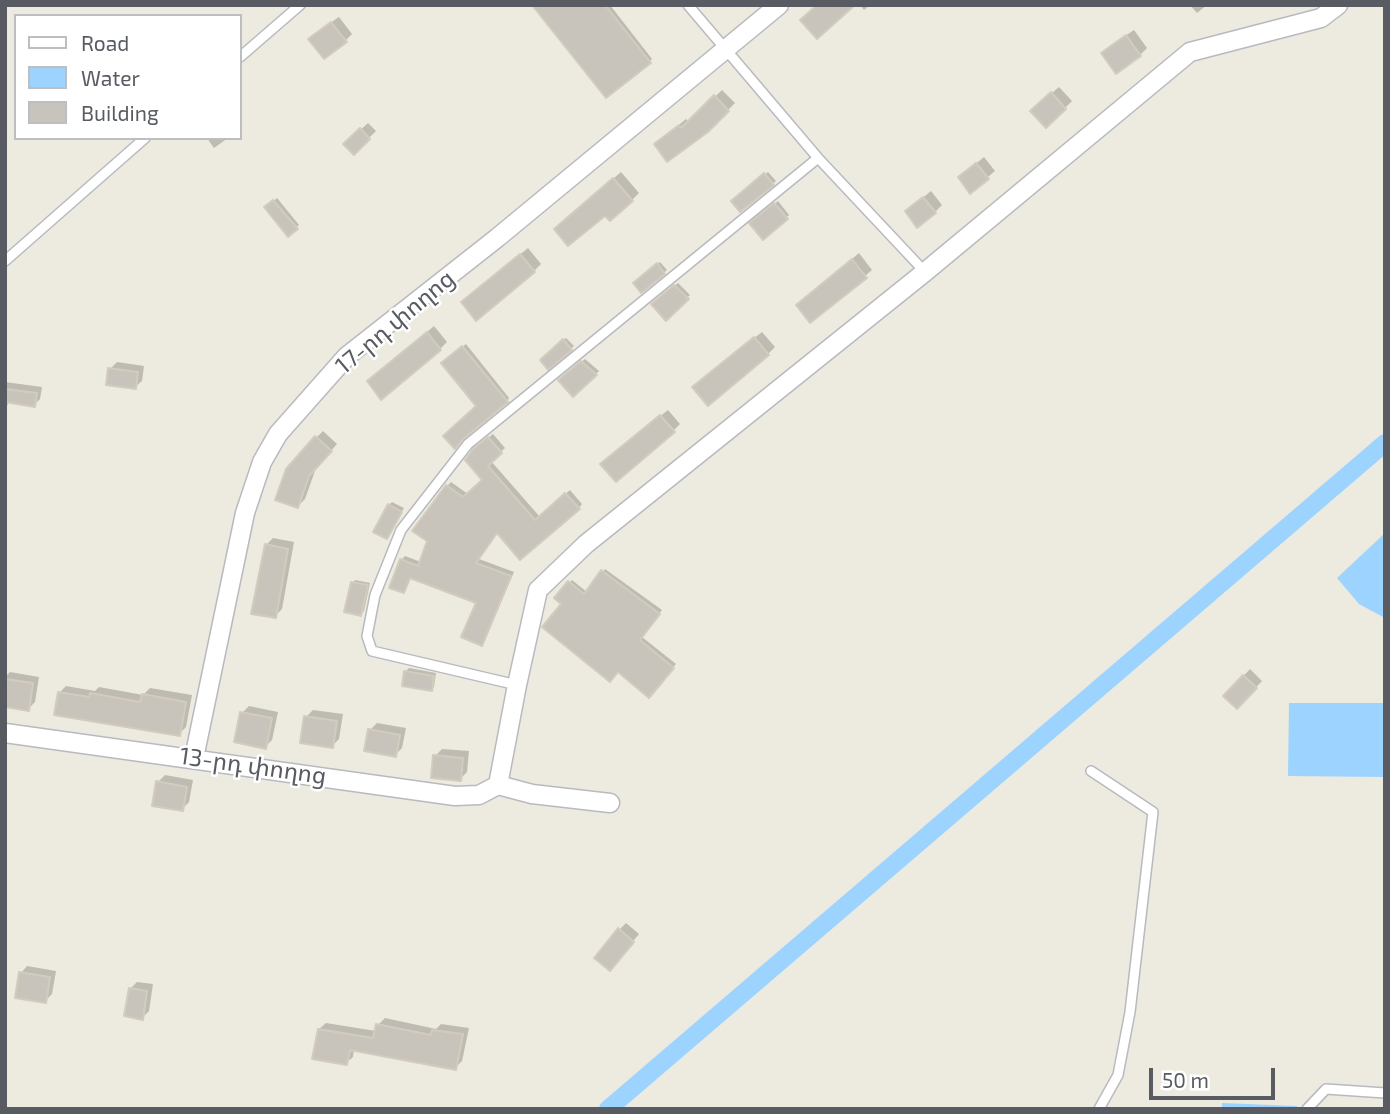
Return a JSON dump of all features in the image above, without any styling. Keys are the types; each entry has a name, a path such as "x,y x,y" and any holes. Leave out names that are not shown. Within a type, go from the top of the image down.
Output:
{"street":[{"name":"17-րդ փողոց","path":"194,758 245,513 262,462 278,434 347,356 497,238 779,5"},
{"path":"610,803 532,794 498,785 538,590 586,544 925,272 1191,52 1321,18 1338,5"},
{"name":"13-րդ փողոց","path":"5,733 455,796 479,795 498,785"}],"lane":[{"path":"242,55 300,5"},
{"path":"688,5 818,158 925,272"},
{"path":"5,261 143,140"},
{"path":"517,685 372,652 367,636 375,595 401,530 468,444 818,158"},
{"path":"1091,771 1153,812 1130,1012 1118,1075 1099,1109"},
{"path":"1307,1109 1326,1089 1385,1093"}],"water":[{"path":"1385,533 1385,618 1359,604 1337,578"},
{"path":"1289,703 1385,703 1385,777 1288,776"},
{"path":"1222,1103 1297,1106 1297,1109 1222,1109"}],"building":[{"path":"532,5 605,5 651,63 606,98"},
{"path":"817,5 855,5 817,39 800,20"},
{"path":"331,22 347,42 324,59 308,39"},
{"path":"1126,35 1141,56 1116,74 1101,53"},
{"path":"1051,92 1066,109 1046,128 1030,111"},
{"path":"714,95 729,111 708,132 667,162 654,144 679,125 681,128"},
{"path":"360,128 370,139 354,155 343,144"},
{"path":"976,163 989,179 970,194 958,177"},
{"path":"764,173 774,185 740,212 731,201"},
{"path":"613,178 633,201 610,221 605,216 568,246 554,229"},
{"path":"923,197 936,213 917,228 905,211"},
{"path":"273,200 298,229 288,237 264,207"},
{"path":"774,203 788,219 763,240 749,223"},
{"path":"520,254 535,272 476,321 461,302"},
{"path":"852,259 867,278 810,323 796,305"},
{"path":"657,263 665,274 641,293 633,283"},
{"path":"674,285 689,299 666,321 651,304"},
{"path":"427,332 441,350 381,400 367,381"},
{"path":"754,337 769,355 708,406 692,387"},
{"path":"563,339 572,350 548,370 540,360"},
{"path":"462,346 508,402 463,439 455,449 443,436 476,406 441,363"},
{"path":"581,361 597,375 573,397 558,380"},
{"path":"108,368 138,372 136,389 106,385"},
{"path":"5,389 37,393 35,407 5,402"},
{"path":"660,415 675,432 616,482 600,464"},
{"path":"315,436 332,451 309,476 298,508 275,500 286,469"},
{"path":"488,437 502,453 488,466 535,520 565,493 580,509 520,560 497,533 476,563 511,576 482,646 461,637 476,603 410,578 404,593 389,588 400,559 418,566 427,541 412,531 446,485 463,497 482,480 465,460 473,449"},
{"path":"388,504 402,512 387,539 373,532"},
{"path":"265,544 288,549 276,618 251,614"},
{"path":"601,570 660,614 640,640 674,668 649,698 618,672 610,682 542,627 561,604 554,598 568,581 584,594"},
{"path":"351,582 368,585 361,616 344,612"},
{"path":"404,671 434,676 432,691 402,686"},
{"path":"1243,675 1257,688 1237,709 1223,696"},
{"path":"5,679 33,683 29,711 5,707"},
{"path":"58,692 89,697 90,693 140,702 142,694 186,702 180,736 54,715"},
{"path":"240,712 272,718 266,749 234,742"},
{"path":"304,716 337,721 333,748 300,743"},
{"path":"368,729 400,735 396,757 364,751"},
{"path":"433,755 463,758 461,781 431,778"},
{"path":"156,781 187,787 183,811 152,806"},
{"path":"618,928 634,942 610,971 594,958"},
{"path":"19,972 50,977 46,1003 15,998"},
{"path":"129,988 147,991 143,1020 124,1016"},
{"path":"376,1024 431,1035 432,1030 463,1034 456,1070 350,1050 347,1065 312,1059 318,1029 373,1038"}],"waterway":[{"path":"608,1109 1385,443"}]}
